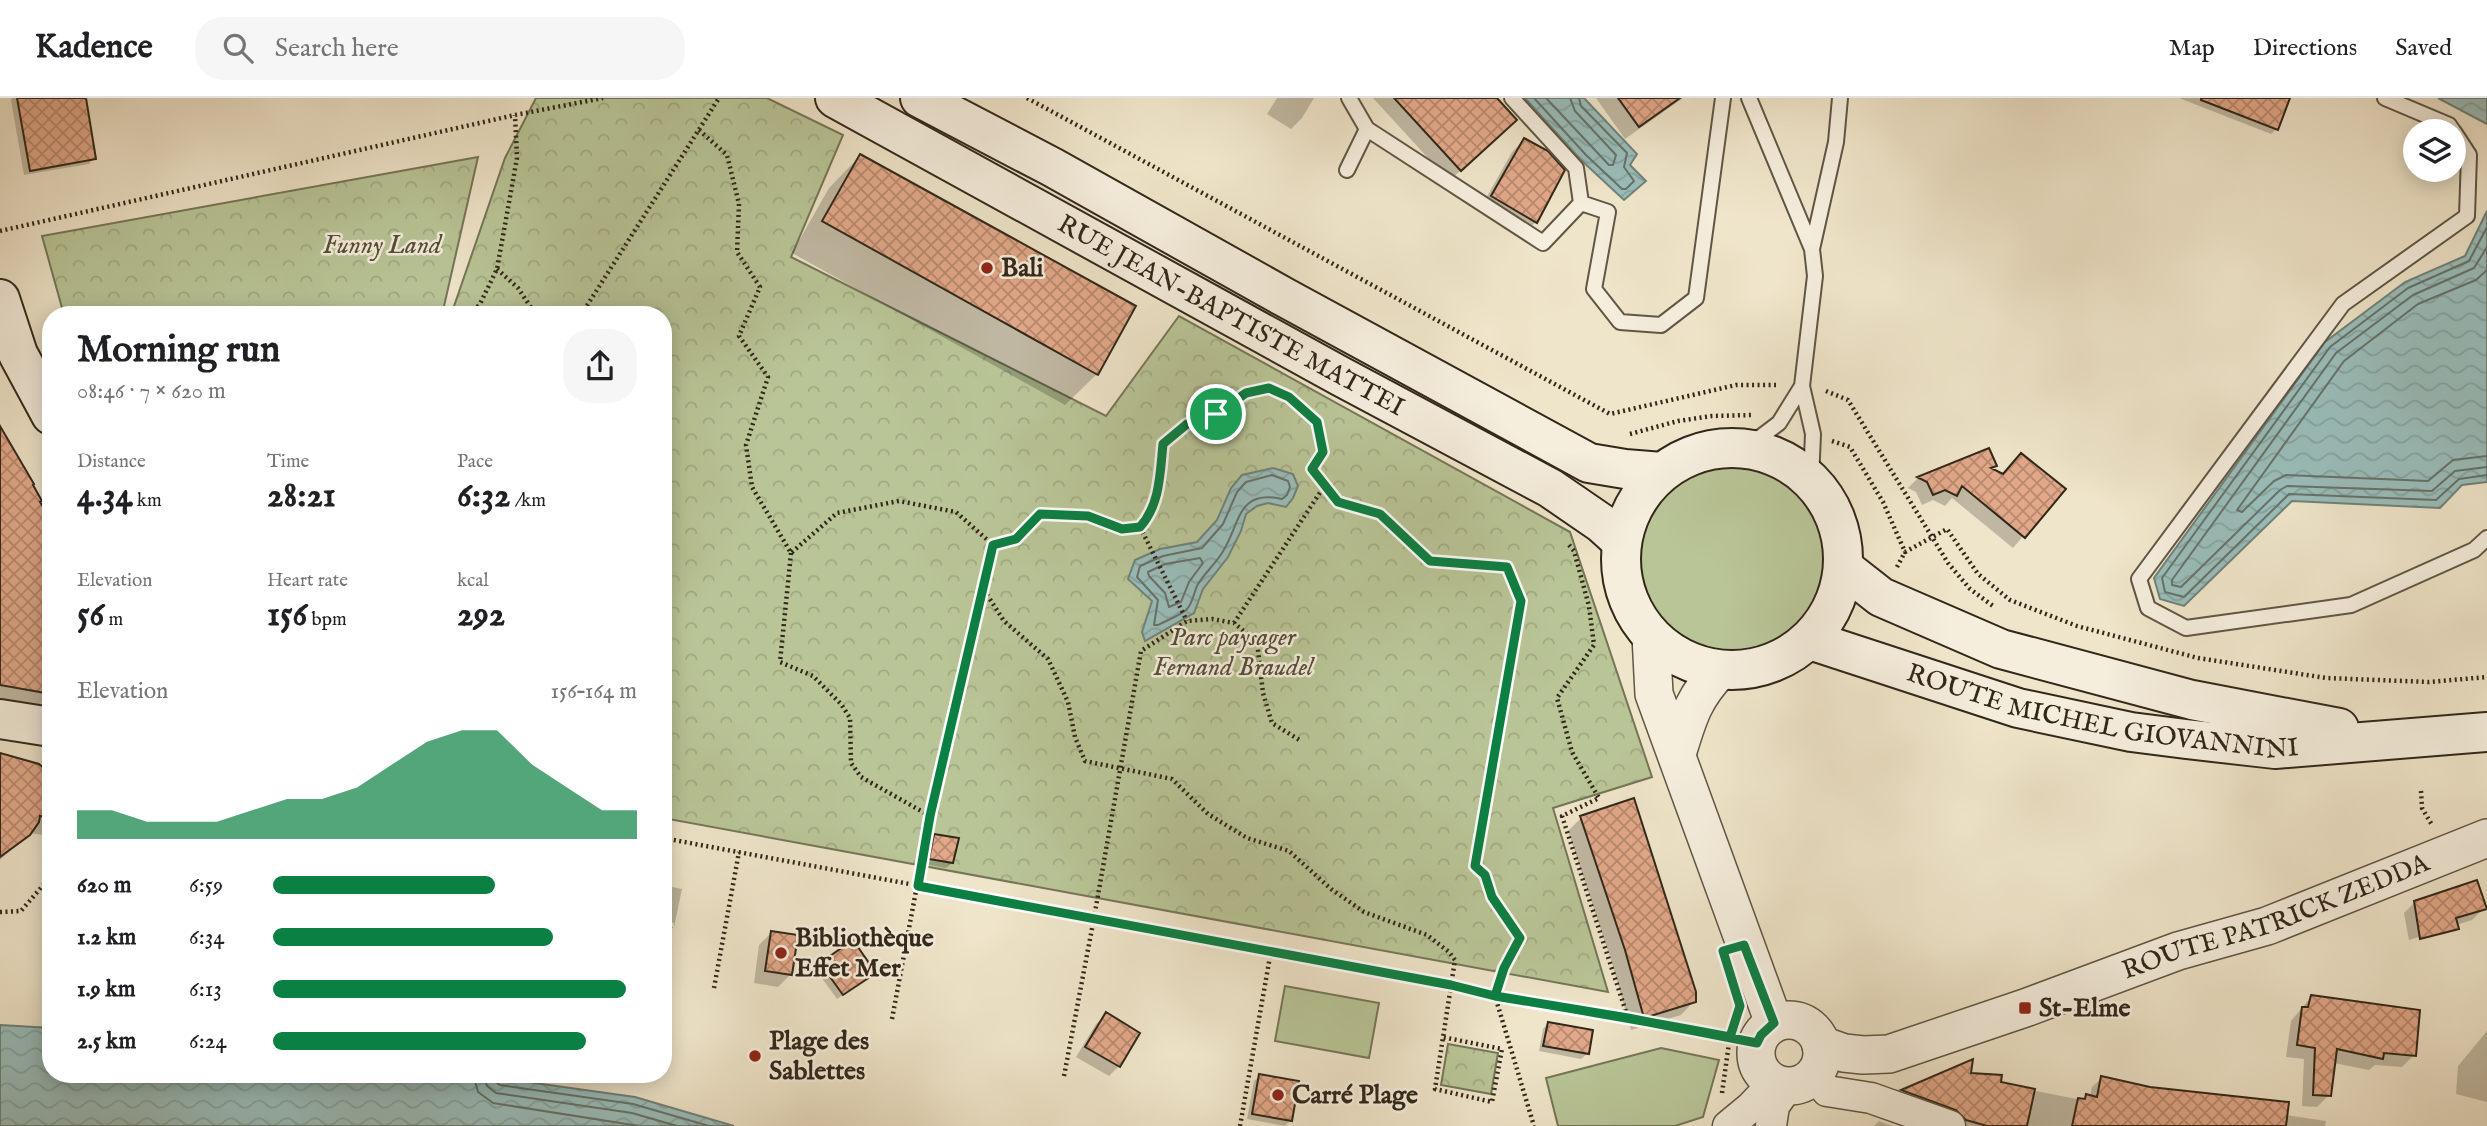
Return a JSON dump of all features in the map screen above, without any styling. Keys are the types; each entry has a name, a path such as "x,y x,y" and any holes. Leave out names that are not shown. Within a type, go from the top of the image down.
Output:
{"main road":[{"name":"RUE JEAN-BAPTISTE MATTEI","path":"835,98 1340,376 1550,488 1601,523 1622,542"},
{"name":"RUE JEAN-BAPTISTE MATTEI","path":"920,98 1052,167 1283,297 1589,463 1662,472"},
{"path":"0,299 18,354 42,398"},
{"path":"1746,448 1769,454 1792,465 1811,480 1826,498 1837,520 1843,544 1844,568 1833,607 1810,640 1783,658 1752,669 1720,670 1683,659 1651,636 1632,608 1622,576 1622,542 1629,516 1643,492 1662,472 1701,452 1746,448"},
{"name":"ROUTE MICHEL GIOVANNINI","path":"1844,568 1881,597 2001,649 2192,700 2291,721 2400,737"},
{"name":"ROUTE MICHEL GIOVANNINI","path":"1810,640 2018,708 2131,732 2275,748 2487,732"},
{"path":"0,719 42,726"}],"street":[{"path":"1651,636 1654,694 1744,945 1750,1030 1757,1062 1766,1078 1799,1072 1826,1091 1871,1098 1950,1126"},
{"path":"1677,754 1692,707 1704,687 1720,670"},
{"name":"ROUTE PATRICK ZEDDA","path":"1799,1072 1844,1053 1889,1054 2025,1008 2178,951 2267,926 2487,838"},
{"path":"1750,1030 1793,1020 1803,1023 1817,1036 1799,1072 1774,1106 1771,1126"},
{"path":"1863,1055 1890,1104"},
{"path":"1732,1123 1799,1072"}],"lane":[{"path":"1349,98 1367,129 1543,243 1581,203"},
{"path":"1513,98 1576,168 1581,203"},
{"path":"1581,203 1608,212 1594,289 1619,322 1661,325 1696,298 1723,98"},
{"path":"1749,98 1812,249 1815,276 1802,386 1813,434 1811,480"},
{"path":"1812,249 1836,142 1840,98"},
{"path":"2385,98 2435,119"},
{"path":"1347,170 1367,129"},
{"path":"2466,151 2469,155 2467,216 2343,304 2139,579 2148,608 2186,628 2351,605 2474,550 2487,538"},
{"path":"1746,448 1779,423 1802,386"}],"path":[{"path":"0,231 515,115 603,98"},
{"path":"586,306 719,98"},
{"path":"1027,98 1609,414 1736,385 1785,385"},
{"path":"478,306 497,269 517,158 515,115"},
{"path":"699,130 727,155 739,204 737,252 760,287 739,336 768,377 746,445 752,487 791,553 780,662 813,676 841,704 850,718 851,763 861,777 930,816"},
{"path":"497,269 518,288 530,306"},
{"path":"993,545 1016,539 1040,514 1088,516 1122,529 1140,527 1150,516 1159,485 1163,444 1187,424 1216,414 1246,393 1269,388 1289,397 1317,422 1323,452 1312,469 1338,502 1380,514 1430,561 1507,567 1521,601 1475,866 1485,875 1492,897 1520,938 1504,968 1495,996 1534,1126"},
{"path":"1827,391 1848,400 1933,535 1948,564 1970,589 2000,610"},
{"path":"1628,434 1678,421 1712,416 1766,416 1779,423"},
{"path":"1813,434 1850,447 1883,502 1905,552 1947,529 1978,574 2010,600 2077,625 2198,658 2326,678 2429,682 2487,677"},
{"path":"1234,624 1325,485"},
{"path":"791,553 837,513 900,501 956,512 993,545"},
{"path":"1140,527 1187,621"},
{"path":"1567,542 1574,551 1589,606 1594,645 1557,698 1572,752 1599,798 1562,816 1628,1018"},
{"path":"892,1019 930,816 993,545"},
{"path":"983,589 1004,621 1048,659 1068,702 1075,737 1085,761 1172,779 1209,814 1247,838 1289,851 1331,889 1364,912 1427,935 1449,952 1455,960 1442,1037 1435,1089 1492,1101 1502,1049 1442,1037"},
{"path":"1064,1076 1141,651 1187,621 1212,620 1234,624 1257,642 1263,693 1272,723 1301,741"},
{"path":"672,840 1451,985 1495,996 1628,1018 1750,1030 1721,1099 1732,1123"},
{"path":"714,988 739,852"},
{"path":"0,912 21,911 42,886"},
{"path":"1240,1126 1271,951"}],"green space":[{"name":"Parc paysager Fernand Braudel","path":"536,98 767,98 843,135 791,257 1106,416 1179,316 1570,532 1652,777 1553,808 1608,992 672,820 672,306 454,306 505,158"},
{"name":"Funny Land","path":"478,157 444,306 61,306 42,236"},
{"path":"1732,448 1754,450 1774,456 1802,473 1818,489 1835,517 1841,537 1841,581 1835,601 1818,629 1802,645 1774,662 1754,668 1732,670 1710,668 1690,662 1662,645 1646,629 1629,601 1623,581 1621,559 1623,537 1629,517 1646,489 1662,473 1690,456 1710,450"},
{"path":"1285,986 1379,1003 1369,1058 1275,1041"},
{"path":"1448,1044 1498,1053 1491,1094 1441,1085"},
{"path":"1661,1048 1719,1060 1703,1117 1675,1126 1558,1126 1546,1078"}],"water":[{"path":"1525,98 1584,98 1637,154 1630,165 1646,181 1624,200 1581,160"},
{"path":"2438,98 2487,98 2487,124"},
{"path":"2487,211 2487,482 2462,485 2440,508 2292,501 2184,606 2160,599 2154,578 2325,342 2405,282 2465,256"},
{"path":"1273,468 1293,474 1298,486 1293,498 1286,507 1268,503 1257,506 1246,514 1228,557 1203,589 1194,613 1145,641 1142,632 1152,601 1128,579 1135,560 1160,549 1197,542 1217,520 1231,488 1242,475"},
{"path":"0,1025 42,1027 42,1083 534,1083 635,1097 734,1126 0,1126"}],"building":[{"path":"17,98 86,98 96,159 30,171"},
{"path":"1394,98 1497,98 1517,120 1461,171"},
{"path":"1618,98 1680,98 1639,127"},
{"path":"2201,98 2290,98 2278,130"},
{"path":"1524,138 1548,151 1565,170 1537,223 1491,196"},
{"name":"Bali","path":"860,154 1136,306 1098,375 822,221"},
{"path":"0,426 42,501 42,692 0,685"},
{"path":"1989,448 1997,466 1991,468 2003,474 2021,453 2066,489 2025,538 1962,486 1957,496 1945,490 1933,495 1927,482 1917,477"},
{"path":"0,753 42,766 42,816 30,835 0,857"},
{"path":"1634,798 1696,992 1696,1002 1644,1018 1625,950 1580,816"},
{"path":"934,834 959,838 953,863 929,859"},
{"path":"2477,880 2487,909 2456,918 2459,929 2420,939 2414,901"},
{"name":"Bibliothèque Effet Mer","path":"771,931 798,935 792,975 765,971"},
{"path":"853,940 876,973 843,995 820,963"},
{"path":"2311,995 2420,1010 2416,1056 2384,1053 2383,1059 2337,1049 2331,1096 2313,1095 2315,1048 2297,1045 2302,1007 2308,1007"},
{"path":"1106,1012 1140,1033 1120,1067 1085,1047"},
{"path":"1548,1022 1593,1030 1589,1054 1543,1046"},
{"path":"1973,1059 1971,1073 2002,1075 2001,1082 2035,1089 2027,1126 1987,1126 1966,1120 1956,1110 1901,1090"},
{"path":"1259,1074 1299,1081 1292,1121 1252,1114"},
{"path":"2101,1076 2150,1087 2289,1102 2286,1126 2072,1126 2078,1098 2085,1099 2086,1094 2097,1097"}],"place":[{"name":"Bali","path":"987,268"},
{"name":"Bibliothèque Effet Mer","path":"781,953"},
{"name":"St-Elme","path":"2025,1008"},
{"name":"Plage des Sablettes","path":"755,1056"},
{"name":"Carré Plage","path":"1278,1095"}],"route":[{"path":"1216,414 1187,424 1163,444 1159,485 1150,516 1140,527 1122,529 1088,516 1040,514 1016,539 993,545 930,816 918,886 1451,985 1495,996 1757,1043 1761,1035 1774,1023 1744,945 1723,951 1740,1006 1730,1037 1495,996 1504,968 1520,938 1492,897 1485,875 1475,866 1521,601 1507,567 1430,561 1380,514 1338,502 1312,469 1323,452 1317,422 1289,397 1269,388 1246,393 1216,414"}]}
